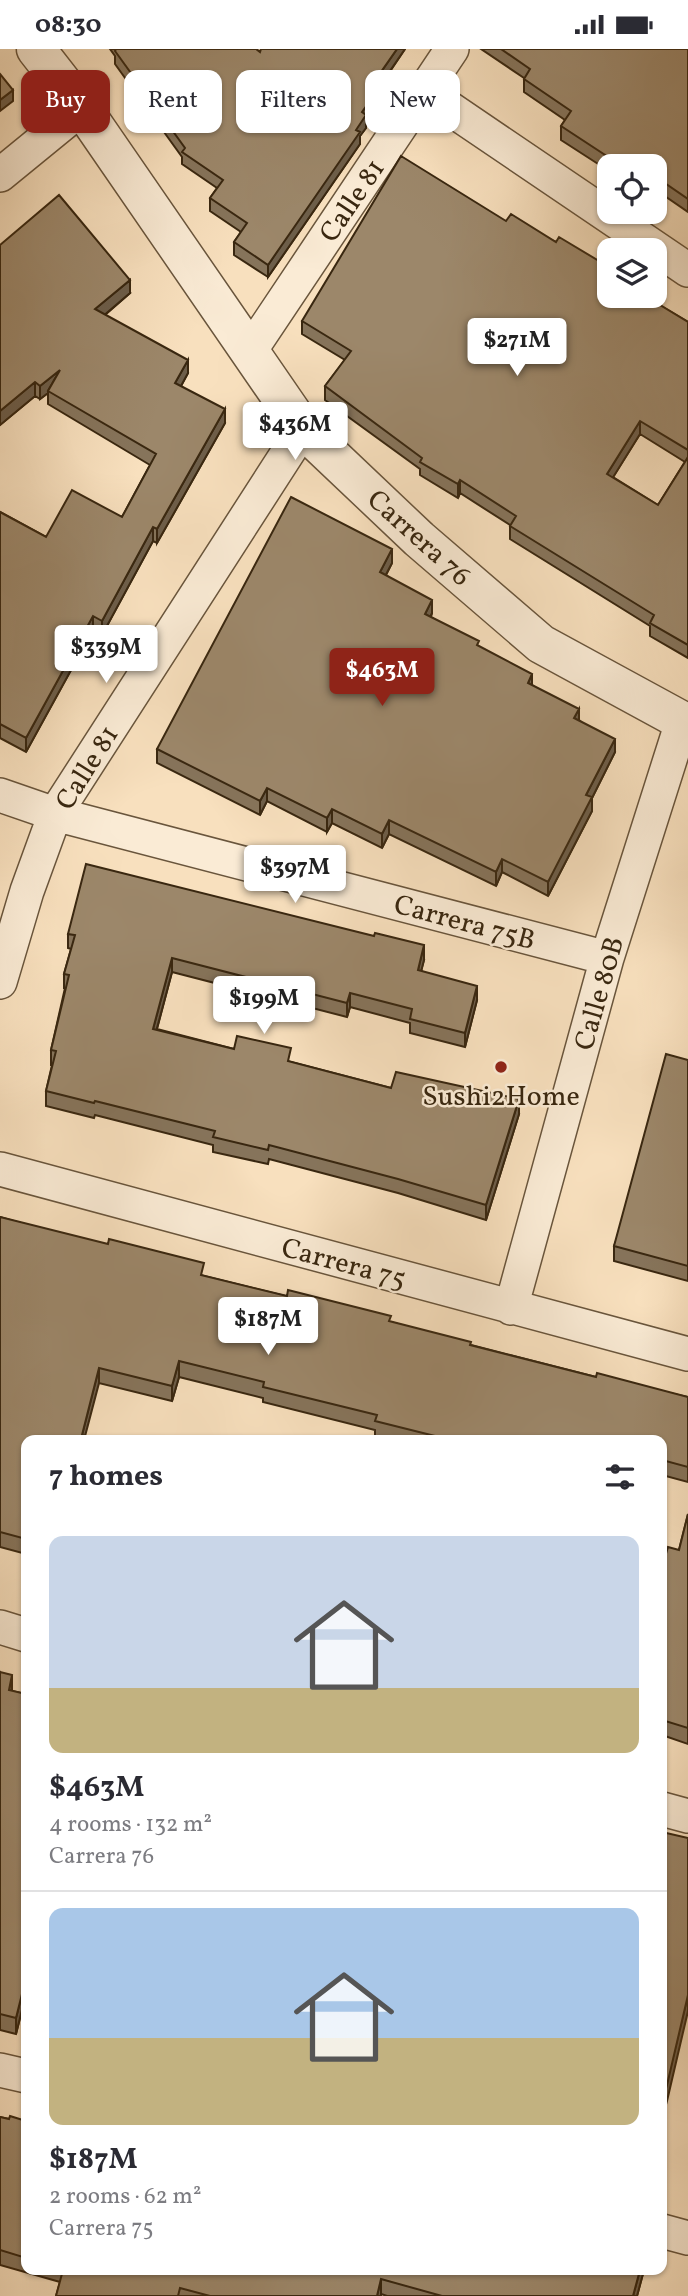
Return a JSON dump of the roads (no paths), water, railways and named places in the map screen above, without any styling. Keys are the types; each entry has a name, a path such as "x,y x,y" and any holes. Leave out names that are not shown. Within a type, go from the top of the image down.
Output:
{"street":[{"name":"Carrera 76","path":"36,49 52,70"},
{"name":"Calle 81","path":"438,70 452,49"},
{"path":"460,115 688,270"},
{"path":"0,175 51,133"},
{"name":"Carrera 76","path":"99,133 303,429 419,539 541,644 685,723"},
{"name":"Calle 81","path":"250,351 396,133"},
{"name":"Calle 81","path":"0,982 27,891 55,814 303,429"},
{"name":"Calle 80B","path":"511,1308 607,958 685,723"},
{"name":"Carrera 75B","path":"0,795 55,814 607,958"},
{"name":"Carrera 75","path":"0,1169 688,1354"},
{"path":"0,1627 21,1633"},
{"path":"667,1810 688,1816"},
{"path":"0,2070 21,2075"},
{"path":"667,2232 688,2238"}],"place":[{"name":"Sushi2Home","path":"501,1067"}]}
